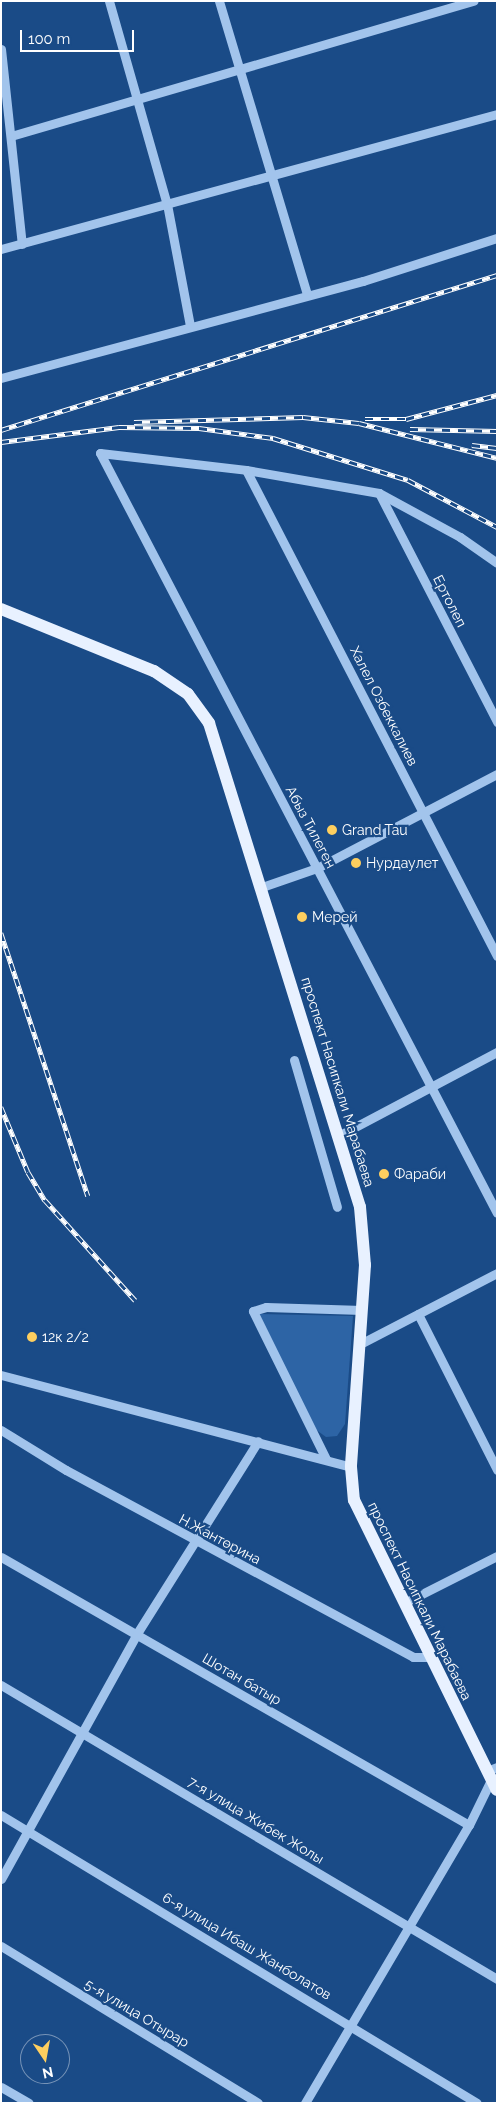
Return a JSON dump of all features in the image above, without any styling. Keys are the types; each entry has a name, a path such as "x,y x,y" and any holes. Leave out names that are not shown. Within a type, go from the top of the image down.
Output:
{"main road":[{"name":"проспект Насипкали Марабаева","path":"1,609 154,671 188,694 209,723 340,1134 363,1229 362,1310 351,1467 358,1514 493,1777"}],"street":[{"path":"110,1 167,204 190,326"},
{"path":"219,1 269,177 308,295"},
{"path":"12,136 238,67 474,1"},
{"path":"1,49 12,136 22,244"},
{"path":"1,249 497,114"},
{"path":"1,378 308,295 497,238"},
{"name":"Абыз Тилеген","path":"246,470 100,453 497,1213"},
{"path":"246,470 379,492 460,536 497,563"},
{"name":"Халел Озбеккалиев","path":"246,470 497,956"},
{"name":"Ертолеп","path":"379,492 497,722"},
{"path":"262,887 317,868 497,774"},
{"path":"340,1134 497,1052"},
{"path":"294,1060 336,1207"},
{"path":"360,1344 497,1273"},
{"path":"326,1458 253,1311 266,1307 362,1310"},
{"path":"418,1314 497,1470"},
{"path":"1,1375 326,1458 351,1467"},
{"name":"Н.Жантөрина","path":"1,1430 196,1541 413,1658 431,1657"},
{"path":"1,1879 29,1832 136,1635 258,1441"},
{"path":"404,1603 497,1556"},
{"name":"Шотан батыр","path":"1,1557 469,1826"},
{"name":"7-я улица Жибек Жолы","path":"1,1685 497,1979"},
{"path":"305,2103 350,2024 469,1826 493,1777"},
{"name":"6-я улица Ибаш Жанболатов","path":"1,1815 350,2024 477,2103"},
{"name":"5-я улица Отырар","path":"1,1946 258,2103"},
{"path":"1,2087 29,2103"}],"shaded area":[{"path":"259,1314 353,1316 345,1424 337,1436 326,1437 315,1429"}],"railway":[{"path":"1,430 497,275"},
{"path":"365,419 406,419 497,395"},
{"path":"134,422 303,417 359,423 497,458"},
{"path":"1,442 119,427 199,428 273,438 408,480 497,527"},
{"path":"410,429 497,431"},
{"path":"472,445 497,448"},
{"path":"1,933 88,1196"},
{"path":"1,1107 28,1172 45,1200 135,1300"}],"place":[{"name":"Grand Tau","path":"332,830"},
{"name":"Нурдаулет","path":"356,863"},
{"name":"Мерей","path":"302,917"},
{"name":"Фараби","path":"384,1174"},
{"name":"12к 2/2","path":"32,1337"}]}
